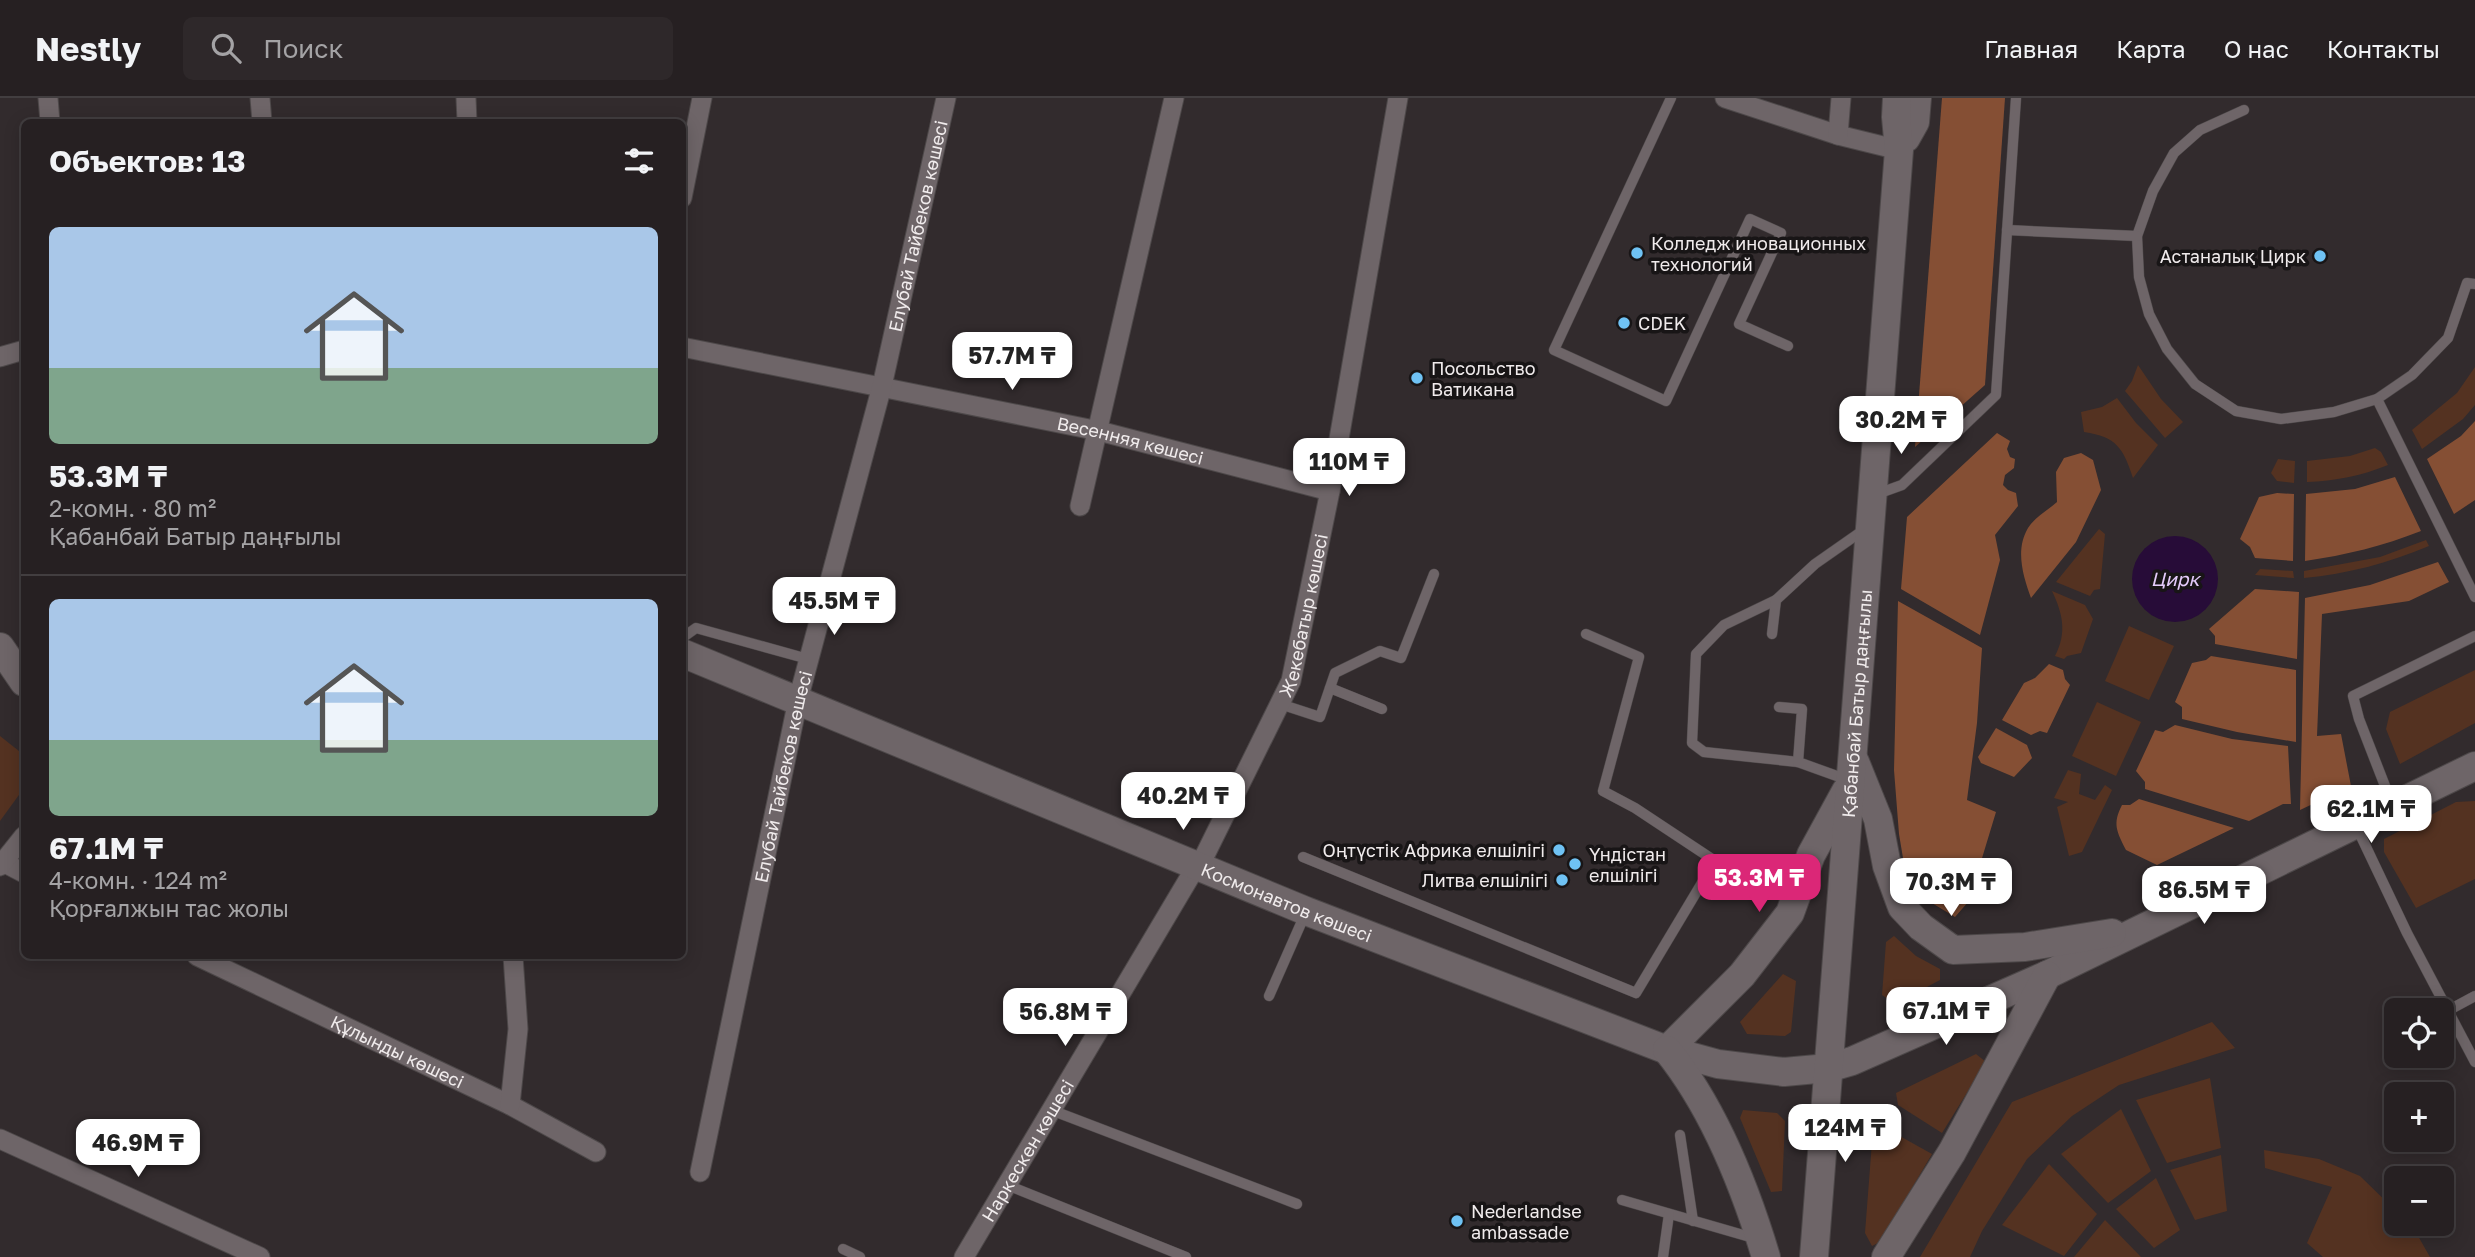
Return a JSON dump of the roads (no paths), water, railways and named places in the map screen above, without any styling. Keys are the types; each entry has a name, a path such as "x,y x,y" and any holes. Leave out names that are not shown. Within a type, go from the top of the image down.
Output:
{"main road":[{"name":"Қабанбай Батыр даңғылы","path":"1814,1257 1899,150 1897,98"},
{"name":"Қабанбай Батыр даңғылы","path":"1899,150 1915,122 1917,98"},
{"name":"Космонавтов көшесі","path":"686,655 1306,911 1667,1050 1718,1064 1784,1072 1828,1068 1873,1053 2047,975 2475,766"},
{"path":"1763,1248 1730,1159 1702,1103 1667,1050 1742,975 1790,913 1811,855 1852,769"},
{"path":"1852,769 1878,819 1887,866 1902,907 1921,927 1953,950 2025,947 2142,928"},
{"path":"1886,1257 1952,1152 2047,975"}],"street":[{"path":"48,98 50,119"},
{"path":"260,98 262,119"},
{"path":"466,98 467,119"},
{"path":"686,178 702,98"},
{"name":"Елубай Тайбеков көшесі","path":"699,1171 798,700 882,386 946,98"},
{"path":"1080,506 1174,98"},
{"name":"Жекебатыр көшесі","path":"1200,865 1292,681 1329,491 1398,98"},
{"path":"1725,98 1838,135 1899,150"},
{"path":"1838,135 1841,98"},
{"name":"Весенняя көшесі","path":"686,348 1099,431 1329,491"},
{"path":"0,357 21,350"},
{"path":"21,840 2,864 21,872"},
{"name":"Наркескен көшесі","path":"964,1257 1191,875 1200,865"},
{"name":"Құлынды көшесі","path":"203,959 510,1105 596,1152"},
{"path":"510,1105 518,1029 513,959"},
{"path":"0,1139 260,1257"}],"lane":[{"path":"1671,98 1555,349 1666,401 1750,219 1781,233 1739,324 1788,346"},
{"path":"1873,495 1902,485 1996,395 2016,98"},
{"path":"2244,110 2200,130 2174,153 2152,191 2137,236 2139,277 2149,313 2167,349 2195,384 2236,411 2281,419 2334,412 2377,399 2412,374 2448,338 2467,283 2475,284"},
{"path":"2007,230 2137,236"},
{"path":"2377,399 2475,597"},
{"path":"1852,769 1704,752 1692,743 1696,654 1724,625 1776,600 1815,564 1871,525"},
{"path":"1280,704 1320,717 1335,673 1380,651 1401,658 1434,574"},
{"path":"1772,634 1776,600"},
{"path":"686,635 696,628 808,659"},
{"path":"1586,634 1639,657 1603,791 1635,807 1715,860 1804,872"},
{"path":"2393,807 2359,719 2353,696 2475,636"},
{"path":"1329,688 1382,709"},
{"path":"1779,707 1802,709 1798,762"},
{"path":"2355,825 2407,933 2442,998"},
{"path":"1303,857 1636,993 1715,860"},
{"path":"1269,996 1306,911"},
{"path":"2454,1007 2475,996"},
{"path":"2454,1020 2475,1062"},
{"path":"1051,1110 1297,1204"},
{"path":"1680,1135 1693,1220"},
{"path":"1007,1185 1185,1257"},
{"path":"1622,1200 1693,1220 1763,1248"},
{"path":"1663,1257 1670,1214"},
{"path":"843,1249 860,1257"}],"water":[{"name":"Цирк","path":"2167,536 2183,536 2206,548 2215,562 2218,579 2215,596 2206,610 2183,622 2167,622 2151,615 2139,603 2132,587 2132,571 2139,555 2151,543"}],"place":[{"name":"Колледж иновационных технологий","path":"1637,253"},
{"name":"Астаналық Цирк","path":"2320,256"},
{"name":"CDEK","path":"1624,323"},
{"name":"Посольство Ватикана","path":"1417,378"},
{"name":"Оңтүстік Африка елшілігі","path":"1559,850"},
{"name":"Үндістан елшілігі","path":"1575,864"},
{"name":"Литва елшілігі","path":"1562,880"},
{"name":"Nederlandse ambassade","path":"1457,1221"}]}
